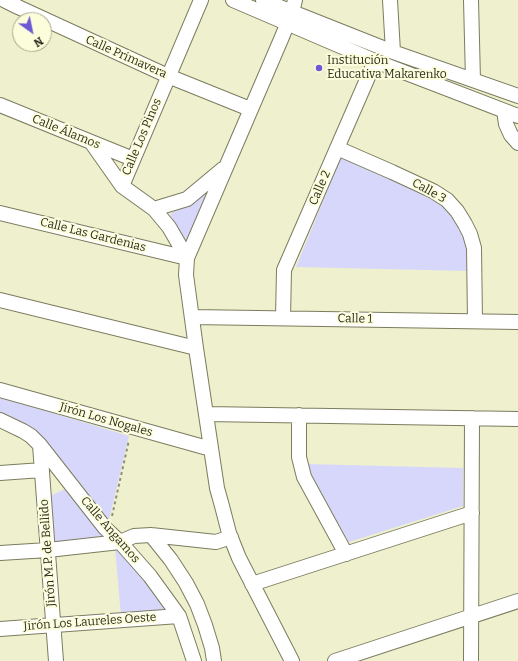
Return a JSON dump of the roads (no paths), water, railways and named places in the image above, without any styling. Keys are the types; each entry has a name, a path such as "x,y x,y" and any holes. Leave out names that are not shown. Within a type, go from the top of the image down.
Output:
{"street":[{"name":"Calle Primavera","path":"4,0 168,76 250,109"},
{"name":"Calle Los Pinos","path":"122,186 201,0"},
{"path":"233,0 291,12 375,61 518,116"},
{"path":"263,0 393,52 515,95 504,111 506,124 511,135 518,143"},
{"path":"390,0 393,52"},
{"path":"471,0 473,80"},
{"path":"291,12 187,258 186,275 217,488 231,538 239,558 292,661"},
{"name":"Calle 2","path":"283,318 284,270 375,61"},
{"name":"Calle Álamos","path":"0,105 133,159"},
{"path":"91,142 122,186 154,209 169,227 187,258"},
{"name":"Calle 3","path":"337,148 433,191 447,200 457,211 470,234 474,248 475,321"},
{"path":"154,209 187,199 226,166"},
{"name":"Calle Las Gardenias","path":"0,213 187,258"},
{"path":"0,300 196,348"},
{"name":"Calle 1","path":"192,317 518,322"},
{"name":"Jirón Los Nogales","path":"0,390 211,449"},
{"path":"206,414 518,419"},
{"path":"299,416 299,457 304,477 346,554"},
{"path":"471,661 472,418"},
{"name":"Calle Angamos","path":"0,420 23,431 31,436 40,445 105,528 120,542 150,576 180,616 194,661"},
{"name":"Jirón M.P. de Bellido","path":"40,445 56,661"},
{"path":"0,473 42,470"},
{"path":"252,584 472,513"},
{"path":"0,553 48,550 120,542 134,536 151,534 216,542 231,538"},
{"path":"151,534 171,560 186,583 197,604 212,648 214,661"},
{"path":"335,661 518,601"},
{"name":"Jirón Los Laureles Oeste","path":"0,629 180,616"}],"place":[{"name":"Institución Educativa Makarenko","path":"319,68"}]}
